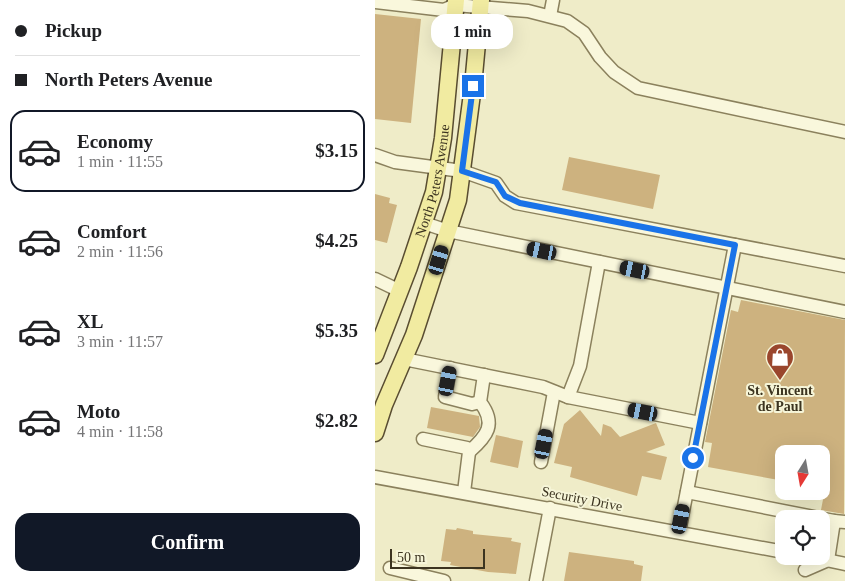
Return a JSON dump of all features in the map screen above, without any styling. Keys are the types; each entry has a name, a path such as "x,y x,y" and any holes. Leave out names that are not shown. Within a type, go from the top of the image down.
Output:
{"main road":[{"name":"North Peters Avenue","path":"376,348 400,291 434,192 456,3"},
{"name":"North Peters Avenue","path":"375,433 384,404 414,335 458,200 480,3"}],"street":[{"path":"550,16 553,0"},
{"path":"375,2 444,10 456,3 480,3 550,16 567,21 578,27 605,64 624,80 638,88 845,132"},
{"path":"375,155 395,162 462,171 496,182 505,196 516,202 845,266"},
{"path":"424,223 448,231 845,312"},
{"path":"679,532 735,245"},
{"path":"568,397 579,366 599,262"},
{"path":"375,280 400,291"},
{"path":"404,359 543,387 568,397 700,423"},
{"path":"450,368 445,397 472,404 480,402"},
{"path":"464,492 469,452 484,438 489,428 485,409 480,402 484,375"},
{"path":"541,462 554,392"},
{"path":"423,439 463,446 469,452"},
{"name":"Security Drive","path":"375,477 775,550"},
{"path":"687,492 840,522 830,554"},
{"path":"536,581 550,508"},
{"path":"830,560 845,564"},
{"path":"804,576 820,565"},
{"path":"390,568 444,581"}],"building":[{"path":"375,14 421,19 411,123 375,119"},
{"path":"569,157 660,175 653,209 562,190"},
{"path":"375,194 390,198 389,203 397,205 387,243 375,240"},
{"name":"St. Vincent de Paul","path":"741,300 845,320 844,514 830,512 830,510 821,510 823,500 830,500 830,445 775,445 775,479 708,467 712,443 705,442 731,310 738,312"},
{"path":"431,407 479,416 480,427 473,437 427,428"},
{"path":"580,410 601,436 603,424 611,427 620,437 656,423 665,445 646,452 667,457 661,480 642,476 637,496 570,477 572,467 554,463 564,424"},
{"path":"496,435 523,441 518,468 490,462"},
{"path":"457,528 473,531 473,534 512,538 511,541 521,543 516,574 488,572 450,565 451,562 441,561 446,529 456,530"},
{"path":"569,552 634,561 634,564 643,566 641,581 564,581"}],"place":[{"name":"St. Vincent de Paul","path":"780,381"}],"route":[{"path":"473,86 462,171 496,182 499,190 508,199 524,204 735,245 693,458"}]}
